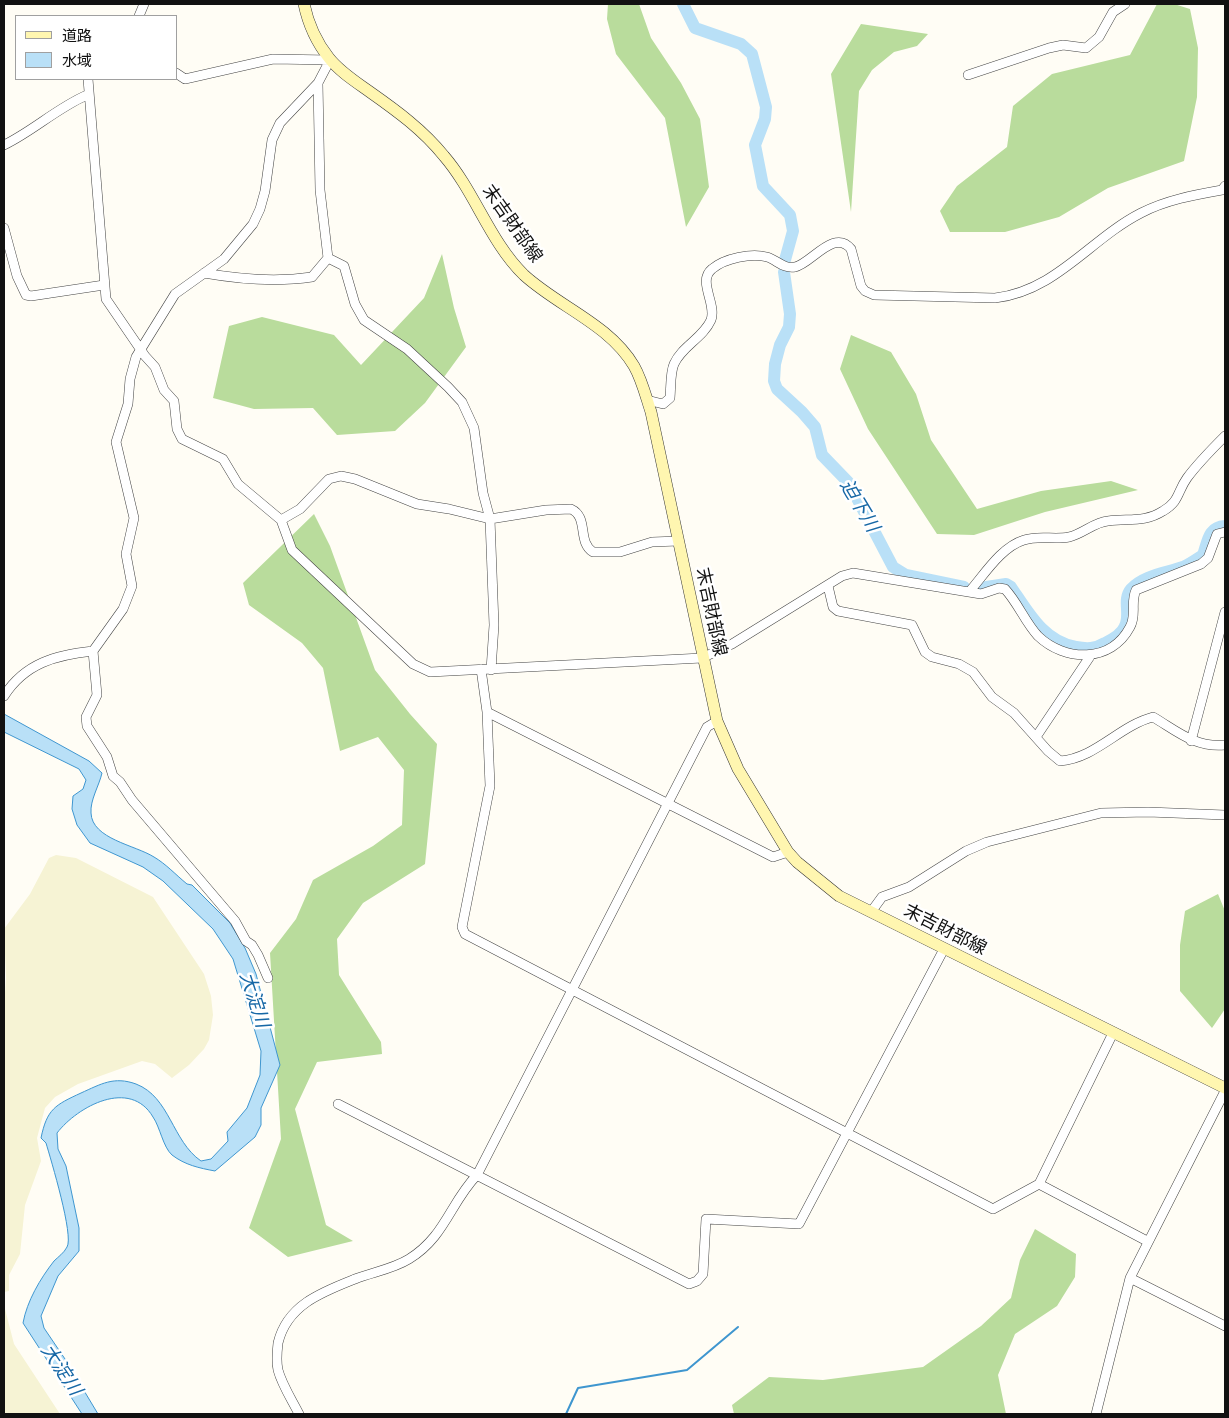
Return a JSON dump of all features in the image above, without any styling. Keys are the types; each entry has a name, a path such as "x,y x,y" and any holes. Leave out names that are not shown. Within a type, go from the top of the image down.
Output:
{"main road":[{"name":"末吉財部線","path":"304,4 317,39 330,60 402,114 436,146 455,170 513,262 540,289 585,319 615,343 634,366 647,400 716,721 738,769 788,852 797,862 839,896 1225,1090"}],"street":[{"path":"968,75 1050,48 1063,46 1086,48 1099,37 1113,12 1125,4"},
{"path":"178,74 185,79 273,59 330,60 318,83 280,123 272,140 265,191 260,210 253,224 224,259 175,294 134,365 130,379 128,404 116,442 134,518 126,554 132,586 123,609 93,652 98,695 86,717 87,726 107,757 113,776 235,921 246,941 252,945 258,955 268,978"},
{"path":"88,80 87,95 104,285 110,307 141,351 155,367 164,390 174,401 177,429 182,439 190,445 223,459 238,484 281,520 292,550 413,664 430,672 702,658 732,644 842,576 853,573 982,594 999,588 1005,589 1030,625 1051,645 1075,655 1091,655 1107,649 1130,629 1134,618 1132,603 1136,590 1201,564 1208,558 1217,534 1225,532"},
{"path":"204,273 224,277 294,280 312,277 328,258 320,190 318,83"},
{"path":"4,145 21,136 67,104 87,95"},
{"path":"647,400 663,404 670,398 674,364 705,330 711,320 712,308 706,284 707,276 713,268 729,261 746,256 765,257 778,264 793,267 800,266 830,245 842,244 851,249 861,286 865,291 874,295 940,298 1014,296 1049,279 1117,228 1142,212 1182,197 1222,190 1225,186"},
{"path":"4,228 17,276 26,295 31,296 104,285"},
{"path":"328,258 344,266 355,304 364,320 407,349 462,402 474,428 483,493 490,519 494,625 486,669 490,786 462,927 463,932 992,1209 1039,1184 1113,1033"},
{"path":"970,592 1006,550 1023,540 1041,537 1067,537 1078,534 1101,522 1148,519 1162,512 1174,504 1180,496 1185,480 1225,436"},
{"path":"281,520 300,509 329,479 341,476 354,479 417,504 449,508 490,519 546,510 571,509 579,516 586,546 593,552 620,552 652,542 678,541"},
{"path":"828,586 833,607 838,611 912,625 925,652 932,657 959,664 973,672 992,697 1014,713 1048,752 1060,761 1081,756 1140,720 1153,717 1191,741 1201,744 1225,745"},
{"path":"1191,741 1225,612"},
{"path":"4,696 12,683 34,665 77,653 93,652"},
{"path":"1036,737 1091,655"},
{"path":"487,712 773,857 788,852"},
{"path":"298,1414 277,1364 280,1337 291,1314 305,1302 355,1279 409,1259 432,1241 446,1222 466,1187 477,1175 707,727 716,721"},
{"path":"872,912 882,897 909,886 966,851 987,842 1101,814 1148,812 1225,815"},
{"path":"338,1104 689,1284 697,1281 703,1274 706,1219 799,1224 944,949"},
{"path":"1096,1414 1130,1278 1225,1090"},
{"path":"1039,1184 1148,1241"},
{"path":"1130,1278 1225,1326"}],"shaded area":[{"path":"56,855 76,858 153,897 204,974 211,996 213,1015 209,1040 204,1049 189,1065 172,1078 155,1064 142,1061 78,1084 55,1097 45,1108 37,1138 41,1161 25,1205 20,1254 9,1275 9,1291 4,1292 4,1008 6,978 4,929 30,894 49,858"},
{"path":"4,1305 14,1344 60,1414 4,1414"}],"green space":[{"path":"608,4 639,4 651,38 681,83 700,119 709,187 686,227 665,118 616,54 607,19"},
{"path":"1157,4 1174,4 1190,9 1198,48 1197,97 1184,161 1108,188 1059,217 1005,232 950,232 940,211 957,186 1007,147 1013,106 1052,74 1130,55"},
{"path":"861,24 928,34 917,46 894,52 872,70 859,91 851,212 831,74"},
{"path":"442,254 454,308 466,347 425,403 395,431 337,435 313,408 254,409 213,398 229,326 262,317 334,335 361,365 424,298"},
{"path":"851,335 891,352 916,394 931,440 977,509 1041,491 1111,481 1138,490 1045,512 974,535 937,534 868,429 840,369"},
{"path":"314,514 330,546 375,670 437,744 425,864 363,903 337,939 339,975 381,1042 382,1054 317,1062 295,1109 326,1225 353,1241 288,1257 249,1228 281,1139 270,953 296,919 313,880 373,846 402,825 404,770 378,737 340,751 323,668 302,643 249,605 243,583"},
{"path":"1218,894 1225,911 1225,1009 1212,1028 1180,991 1180,945 1185,911"},
{"path":"1035,1229 1076,1254 1075,1277 1057,1306 1015,1334 998,1375 1006,1414 734,1414 732,1405 769,1377 823,1380 923,1367 981,1326 1011,1298 1020,1260"}],"water":[{"name":"大淀川","path":"4,714 89,761 102,773 91,808 93,822 106,835 146,853 167,866 187,884 192,885 230,923 245,948 256,974 280,1065 261,1108 261,1125 255,1137 215,1171 187,1164 172,1155 166,1147 153,1117 143,1105 131,1099 104,1100 78,1114 57,1133 58,1149 66,1166 79,1228 79,1251 58,1276 41,1316 44,1328 98,1414 82,1414 23,1323 35,1290 54,1261 66,1249 68,1240 65,1214 57,1180 46,1143 41,1138 46,1120 58,1105 72,1097 108,1082 128,1082 147,1090 156,1099 191,1152 201,1161 211,1159 228,1141 227,1132 247,1108 260,1075 261,1051 233,959 213,929 163,881 143,867 90,843 77,825 72,809 73,796 83,789 86,780 79,769 4,732"}],"waterway":[{"name":"迫下川","path":"683,4 695,28 741,44 752,54 766,107 765,119 755,145 763,186 790,215 793,231 785,260"},
{"name":"迫下川","path":"784,272 790,314 789,327 780,345 775,364 774,381 777,389 815,427 822,455 849,483 893,567 906,575 964,587"},
{"name":"迫下川","path":"980,588 1006,584 1011,587 1038,624 1055,639 1076,647 1094,647 1114,638 1124,629 1127,621 1128,593 1136,584 1149,577 1191,563 1203,555 1212,532 1219,527 1225,526"},
{"path":"566,1414 578,1388 687,1370 738,1327"}]}
